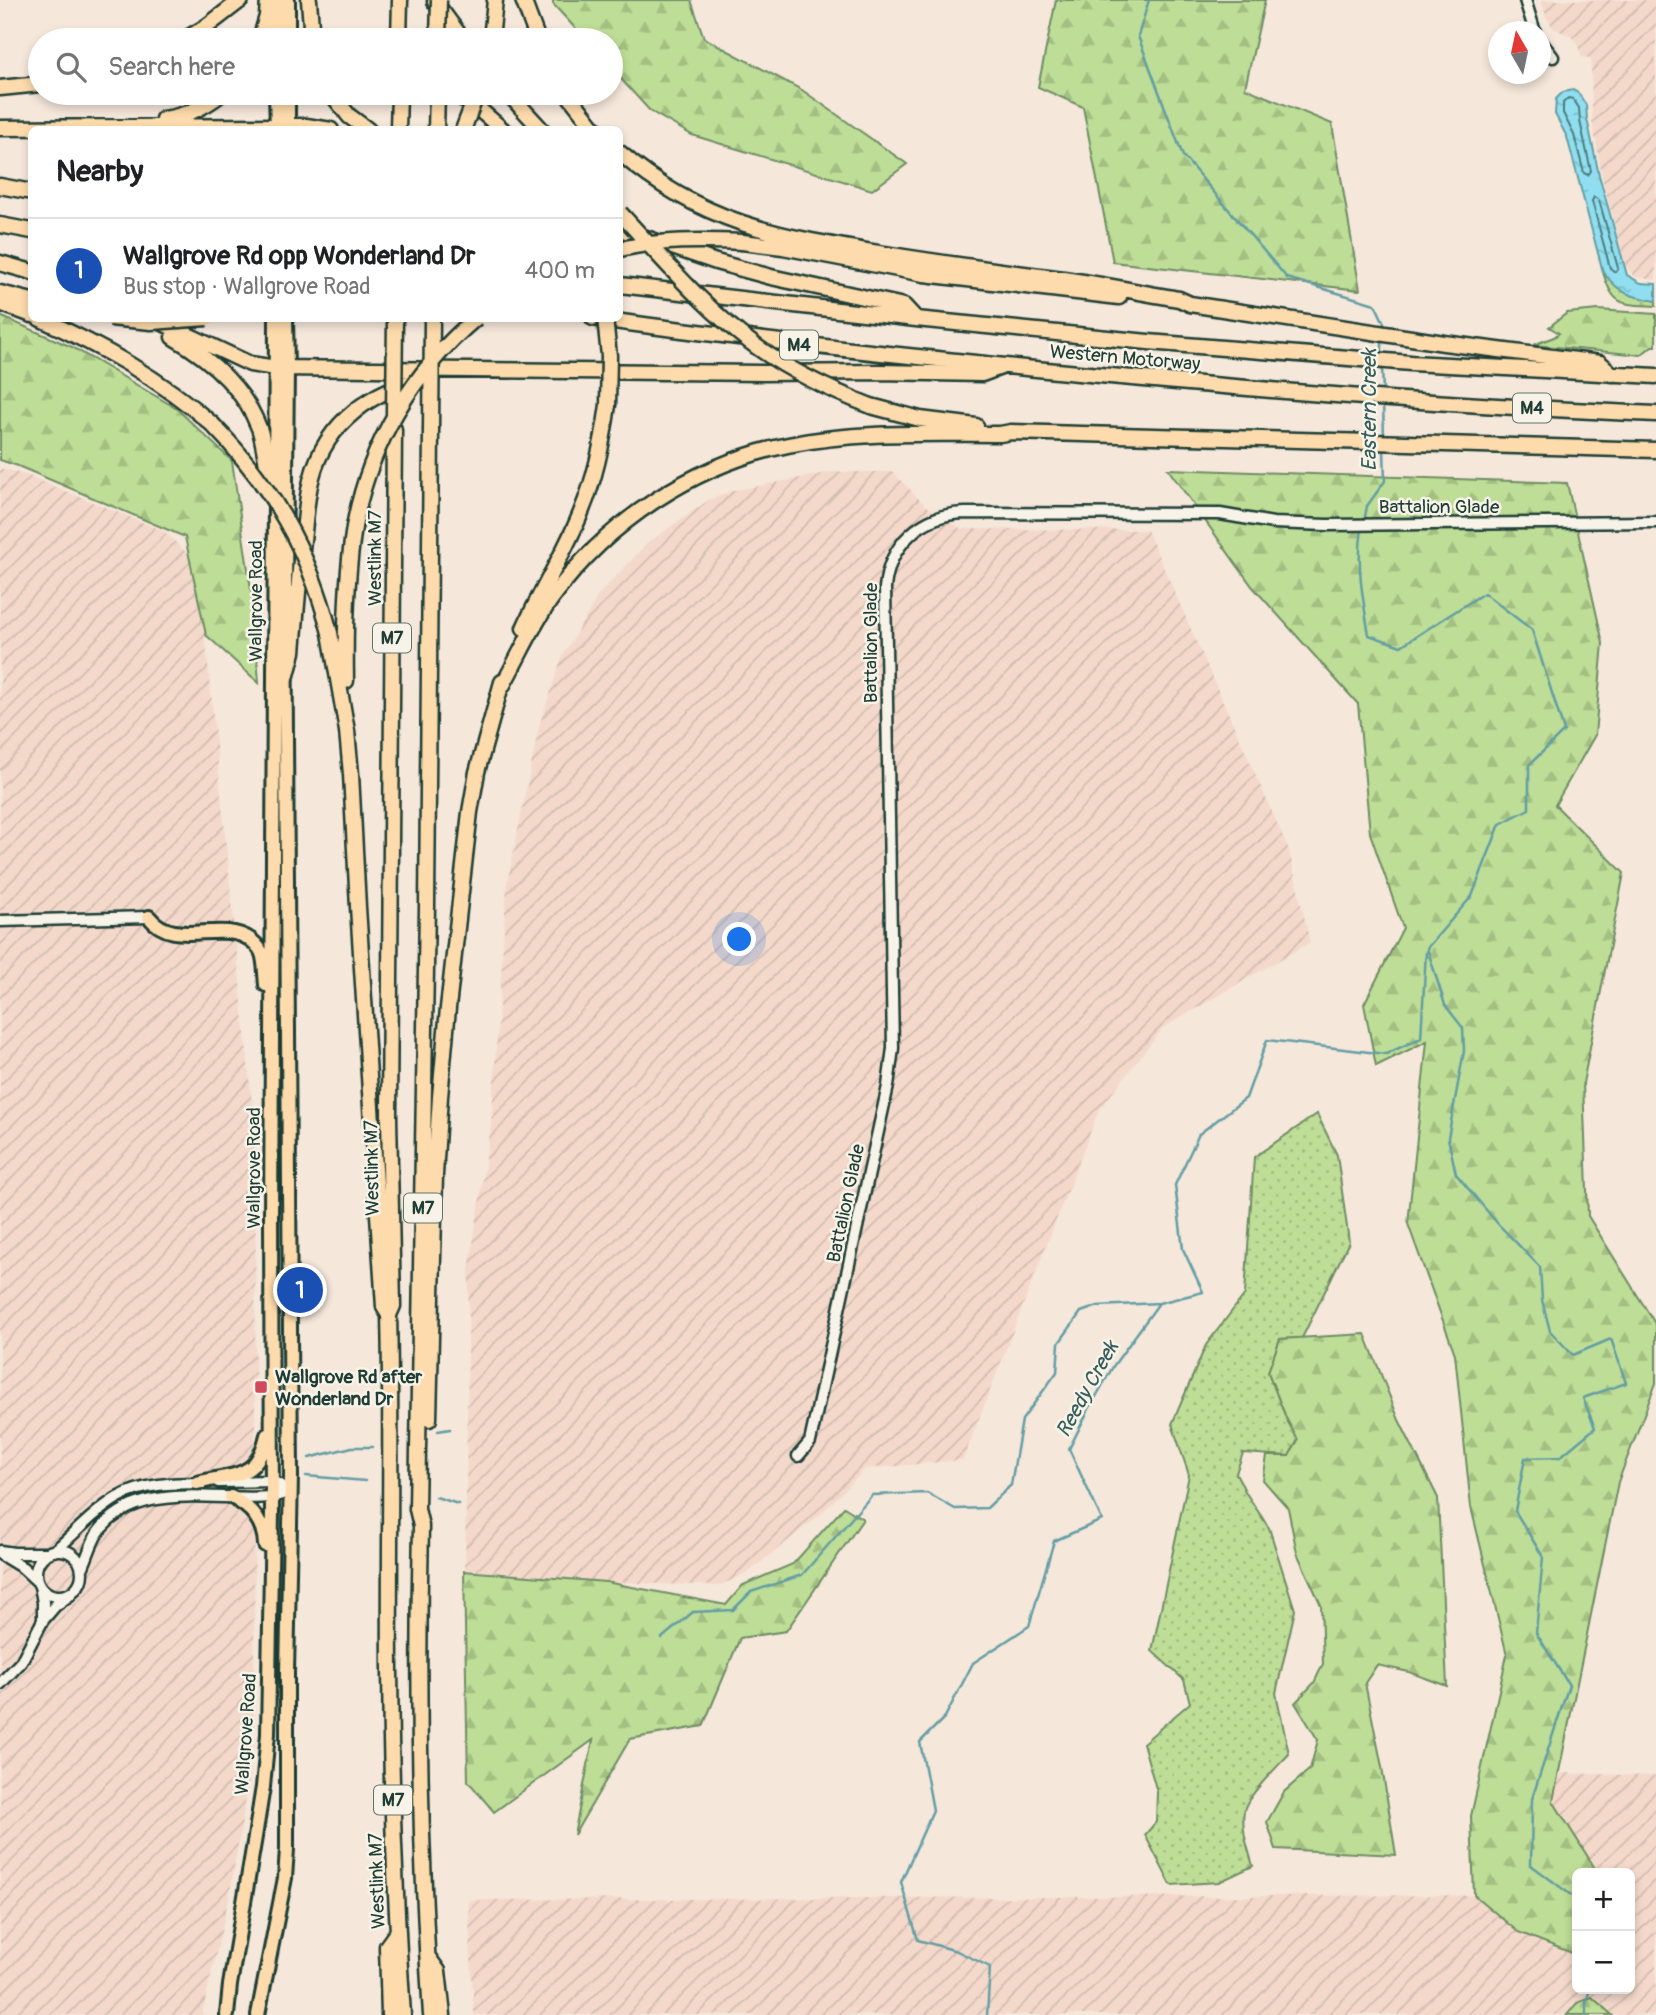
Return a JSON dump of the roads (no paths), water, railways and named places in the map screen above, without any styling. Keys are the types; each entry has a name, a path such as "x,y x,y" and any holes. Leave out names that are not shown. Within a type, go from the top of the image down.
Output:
{"highway":[{"path":"204,28 241,0"},
{"path":"264,28 268,0"},
{"path":"309,0 312,28"},
{"path":"399,28 400,0"},
{"path":"436,0 437,28"},
{"path":"436,0 455,28"},
{"path":"492,28 495,0"},
{"path":"523,0 534,28"},
{"path":"4,88 28,85"},
{"path":"4,88 28,90"},
{"path":"153,126 162,119 178,116 202,105"},
{"path":"340,105 363,126"},
{"path":"398,105 398,126"},
{"path":"436,105 436,126"},
{"path":"472,105 498,126"},
{"path":"465,126 472,105"},
{"path":"519,105 538,126"},
{"path":"577,105 593,126"},
{"path":"0,128 28,128"},
{"path":"623,155 690,202 731,220 804,240 1083,282 1190,303 1444,343 1600,363 1612,374"},
{"path":"0,186 28,191"},
{"path":"623,216 693,290 755,345 777,360 815,381 871,406 920,419 1001,428 1011,432"},
{"path":"0,225 28,230"},
{"path":"623,230 716,262 771,277 904,306 916,319"},
{"path":"623,248 684,240 742,243 783,247 924,274 1179,304 1190,303"},
{"path":"0,263 28,271"},
{"name":"Western Motorway","path":"623,285 916,319 1350,359 1656,376"},
{"path":"0,293 28,300"},
{"path":"0,303 28,314"},
{"path":"47,322 121,358 186,401 212,424 252,469 295,534 320,598 330,633 347,731"},
{"path":"144,322 198,353 232,384 258,426 267,469 275,480"},
{"path":"162,322 250,363 281,368 982,374 1006,366"},
{"name":"Westlink M7","path":"396,322 389,1117 393,1306 389,1315 390,1669 398,1931 395,1993 403,2015"},
{"name":"M7","path":"431,2015 435,1991 428,1957 419,1659 421,1525 417,1509 428,847 432,322"},
{"path":"389,1315 384,1307 347,731 347,577 354,527 373,457 396,412 428,366 471,322"},
{"path":"421,1525 426,1509 435,1175 440,1097 458,910 477,772 503,673 531,611 569,540 593,479 603,441 608,405 609,356 605,322"},
{"name":"Western Motorway","path":"623,322 799,345 1006,366 1348,396 1656,414"},
{"path":"287,675 293,652 309,491 320,454 339,426 362,404 392,387 429,377 444,369"},
{"path":"500,690 554,596 582,562 606,539 642,509 698,476 767,450 811,441 864,436 1011,432 1656,450"},
{"path":"435,1991 443,2015"},
{"name":"M7","path":"389,2015 395,1993"}],"main road":[{"path":"276,0 276,28"},
{"path":"288,0 288,28"},
{"path":"278,105 282,126"},
{"path":"282,126 286,105"},
{"name":"Wallgrove Road","path":"258,2015 285,1878 287,1849 291,1492 287,675 281,368 276,322"},
{"name":"Wallgrove Road","path":"227,2015 263,1787 268,1734 272,1497 275,480 286,322"},
{"path":"149,917 167,931 235,931 255,943 263,955 273,1058"},
{"path":"272,1097 289,1098"},
{"path":"197,1483 236,1475 252,1468 264,1450 272,1414"},
{"path":"230,1497 247,1507 262,1525 270,1615"}],"street":[{"path":"1525,0 1532,21"},
{"name":"Battalion Glade","path":"798,1456 810,1442 888,1086 893,1048 885,588 888,569 895,552 907,537 938,517 956,513 1220,514 1273,523 1327,524 1656,522"},
{"path":"0,921 149,917"},
{"path":"43,1620 37,1565 41,1558 70,1538 118,1497 151,1486 197,1483 272,1481 291,1492"},
{"path":"0,1684 21,1662 43,1620 80,1584 82,1569 96,1535 110,1519 148,1501 165,1498 272,1497 291,1492"},
{"path":"0,1552 69,1552 75,1556 82,1569"},
{"path":"0,1552 23,1568 49,1594 70,1594 76,1590"}],"water":[{"path":"1573,90 1586,105 1599,175 1627,275 1641,283 1656,284 1656,301 1626,293 1603,272 1567,137 1555,114 1556,99 1563,92"}],"waterway":[{"name":"Eastern Creek","path":"1149,0 1138,36 1183,156 1287,278 1375,304 1384,323 1383,329"},
{"name":"Eastern Creek","path":"1382,339 1382,357"},
{"name":"Eastern Creek","path":"1382,367 1383,392"},
{"name":"Eastern Creek","path":"1383,402 1384,438"},
{"name":"Eastern Creek","path":"1364,522 1367,506 1385,481 1384,448"},
{"name":"Eastern Creek","path":"1362,529 1360,569 1369,635 1401,646 1484,593 1532,630 1564,731 1529,765 1529,809 1500,824 1472,896 1427,948 1445,1005 1463,1028 1464,1051 1448,1138 1456,1174 1498,1224 1540,1267 1542,1300 1550,1331 1573,1355 1611,1339 1626,1383 1583,1398 1595,1428 1560,1457 1525,1458 1515,1511 1543,1557 1536,1633 1569,1685 1532,1799 1531,1865 1572,1895"},
{"name":"Reedy Creek","path":"987,2015 990,1967 957,1951 918,1940 901,1882 933,1810 920,1742 945,1717 973,1663 1029,1626 1054,1541 1102,1520 1069,1449 1114,1365 1159,1303 1203,1292 1183,1249 1175,1185 1199,1134 1246,1098 1267,1040 1386,1054 1421,1038 1426,952"},
{"path":"662,1638 693,1612 733,1610 751,1592 802,1575 872,1495 927,1493 955,1509 987,1508 1011,1485 1022,1420 1057,1372 1059,1343 1081,1312 1098,1306 1159,1303"},
{"path":"438,1431 450,1429"},
{"path":"309,1458 352,1447 372,1447"},
{"path":"306,1476 365,1481"},
{"path":"436,1497 458,1504"},
{"name":"Eastern Creek","path":"1586,2015 1589,1994"}],"place":[{"name":"Wallgrove Rd opp Wonderland Dr","path":"300,1290"},
{"name":"Wallgrove Rd after Wonderland Dr","path":"261,1387"}]}
